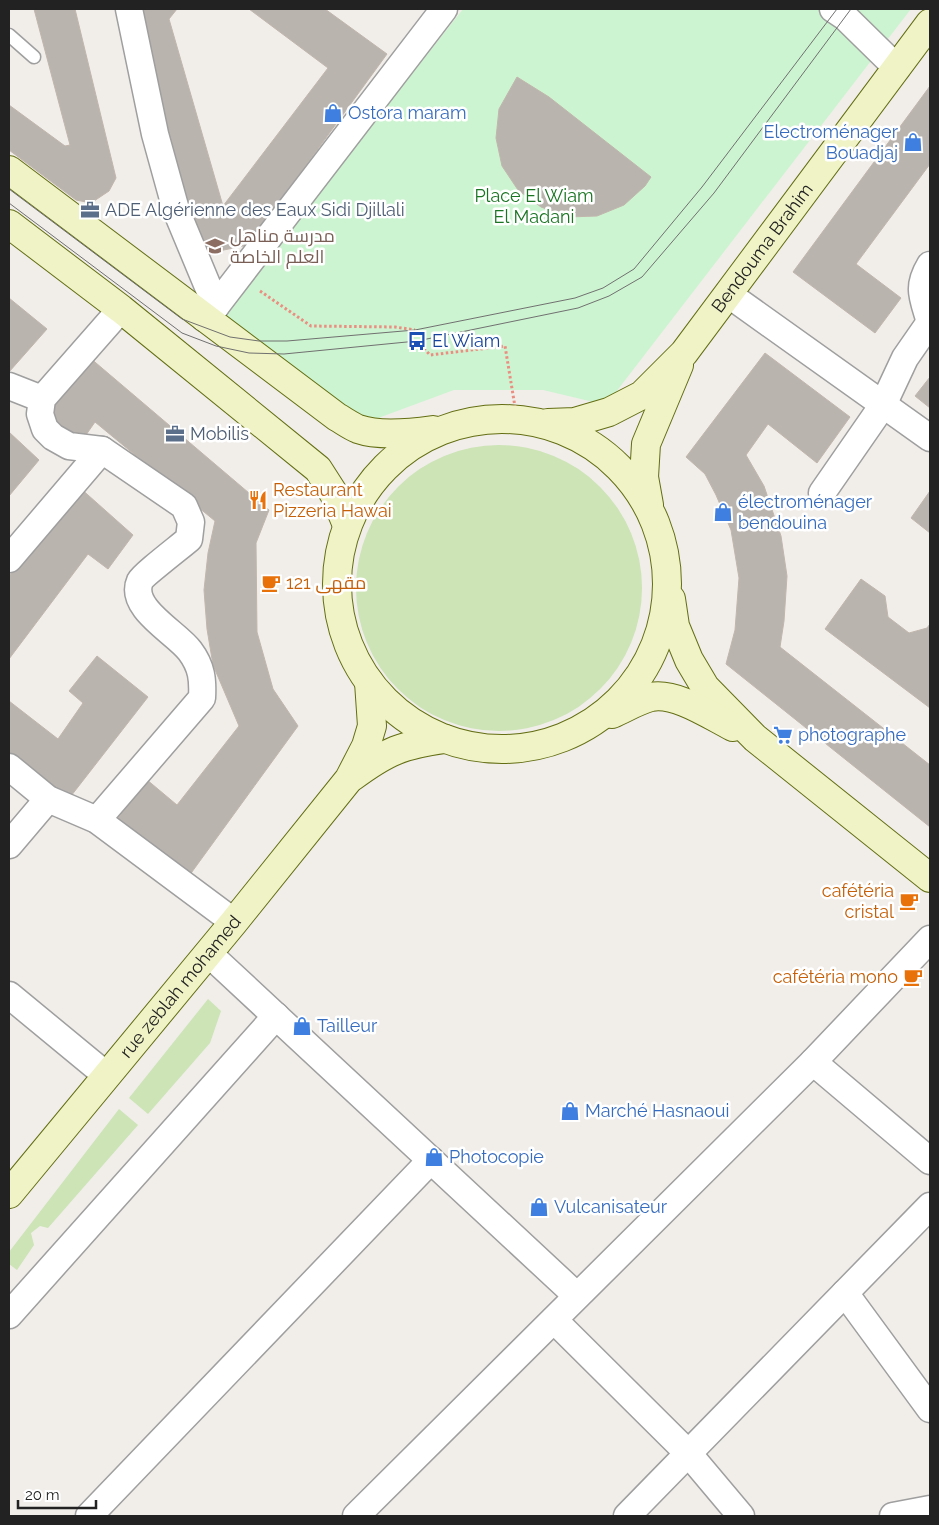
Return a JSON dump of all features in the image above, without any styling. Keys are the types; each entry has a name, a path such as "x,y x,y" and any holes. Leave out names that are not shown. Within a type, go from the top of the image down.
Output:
{"main road":[{"name":"Bendouma Brahim","path":"684,353 930,23"},
{"path":"9,170 210,312 337,417 358,429 389,433 414,433 481,420 575,422 610,412 642,395 684,353"},
{"path":"9,224 121,309 318,469 334,494 347,525"},
{"path":"684,353 646,444 644,477 650,511 660,539 675,626 689,660 705,687 755,738 930,878"},
{"path":"528,421 568,432 593,446 622,472 635,487 650,511"},
{"path":"446,428 414,443 386,465 364,493 347,525 337,578 344,633 369,682 381,697 410,722 444,739 493,749 542,745 650,697 668,696 698,708 755,738"},
{"path":"588,725 613,707 634,684 650,658 660,629 666,598 666,568"},
{"path":"349,779 366,746 372,726 369,682"},
{"path":"349,779 376,759 394,750 418,743 444,739"},
{"name":"rue zeblah mohamed","path":"9,1194 234,922 349,779"}],"street":[{"path":"129,9 155,134 176,210 210,312"},
{"path":"833,9 844,17 897,68"},
{"path":"210,312 440,10"},
{"path":"822,493 883,405 905,358 930,322 922,291 922,277 930,265"},
{"path":"728,294 930,438"},
{"path":"97,820 202,698 203,676 190,651 144,607 137,594 140,580 189,539 191,522 184,506 102,450 69,446 53,437 45,429 40,414 42,399 121,309"},
{"path":"9,386 42,399"},
{"path":"9,559 102,450"},
{"path":"9,767 48,799 97,820 234,922"},
{"path":"9,845 48,799"},
{"path":"356,1516 813,1062 930,939"},
{"path":"208,953 577,1296"},
{"path":"9,995 106,1075"},
{"path":"9,1315 276,1016"},
{"path":"813,1062 930,1161"},
{"path":"88,1516 431,1160"},
{"path":"627,1516 930,1206"},
{"path":"845,1293 930,1409"},
{"path":"554,1320 688,1453 741,1516"},
{"path":"893,1516 930,1509"}],"lane":[{"path":"9,34 34,57"}],"path":[{"path":"239,276 311,326 394,327 416,330"},
{"path":"417,341 430,355 505,346 528,421"}],"green space":[{"name":"Place El Wiam El Madani","path":"463,9 911,9 606,405 543,390 454,390 381,417 350,434 209,331"},
{"path":"499,445 527,448 554,456 578,469 600,487 618,509 631,533 639,560 642,588 639,616 631,643 618,667 600,689 578,707 554,720 527,728 499,731 471,728 444,720 420,707 398,689 380,667 367,643 359,616 356,588 359,560 367,533 380,509 398,487 420,469 444,456 471,448"},
{"path":"208,999 221,1011 210,1043 148,1114 129,1098"},
{"path":"119,1109 138,1125 48,1228 40,1226 31,1233 34,1245 17,1270 9,1264 9,1252"}],"building":[{"path":"34,9 75,9 116,178 109,191 91,203 76,200 9,150 9,105 65,146 70,145"},
{"path":"128,9 177,9 169,19 223,206 328,68 249,9 325,9 387,54 248,245 214,252 192,239"},
{"path":"517,77 549,97 651,177 645,186 624,205 597,216 568,217 541,207 518,190 502,166 496,138 499,109"},
{"path":"930,86 930,164 856,264 901,298 875,333 793,272"},
{"path":"9,298 47,329 9,372"},
{"path":"765,353 850,417 817,463 768,424 746,455 764,486 781,536 787,576 780,647 930,765 930,827 726,664 735,630 739,578 731,530 705,474 686,457"},
{"path":"89,357 269,510 256,543 257,632 273,689 298,726 189,876 117,820 146,779 177,805 239,726 213,665 207,629 204,590 208,553 215,521 95,422 79,445 45,417"},
{"path":"930,377 930,408 915,396"},
{"path":"9,432 39,460 9,496"},
{"path":"79,487 133,535 108,569 88,554 9,659 9,576"},
{"path":"930,491 930,533 911,518"},
{"path":"861,579 885,596 888,617 909,633 927,628 930,624 930,708 825,629"},
{"path":"97,656 148,697 64,805 9,763 9,701 58,739 83,703 69,691"}],"tram line":[{"path":"9,189 182,319 230,337 259,341 287,341 415,330 575,298 603,288 634,269 702,187 837,9"},
{"path":"9,203 182,333 216,346 249,353 284,354 417,341 578,308 609,296 642,277 714,193 851,9"}],"place":[{"name":"Ostora maram","path":"333,113"},
{"name":"Electroménager Bouadjaj","path":"913,142"},
{"name":"ADE Algérienne des Eaux Sidi Djillali","path":"90,210"},
{"name":"مدرسة مناهل العلم الخاصة","path":"215,246"},
{"name":"El Wiam","path":"417,341"},
{"name":"Mobilis","path":"175,434"},
{"name":"Restaurant Pizzeria Hawai","path":"258,500"},
{"name":"électroménager bendouina","path":"723,512"},
{"name":"مقهى 121","path":"271,583"},
{"name":"photographe","path":"783,735"},
{"name":"cafétéria cristal","path":"909,901"},
{"name":"cafétéria mono","path":"913,977"},
{"name":"Tailleur","path":"302,1026"},
{"name":"Marché Hasnaoui","path":"570,1111"},
{"name":"Photocopie","path":"434,1157"},
{"name":"Vulcanisateur","path":"539,1207"}]}
